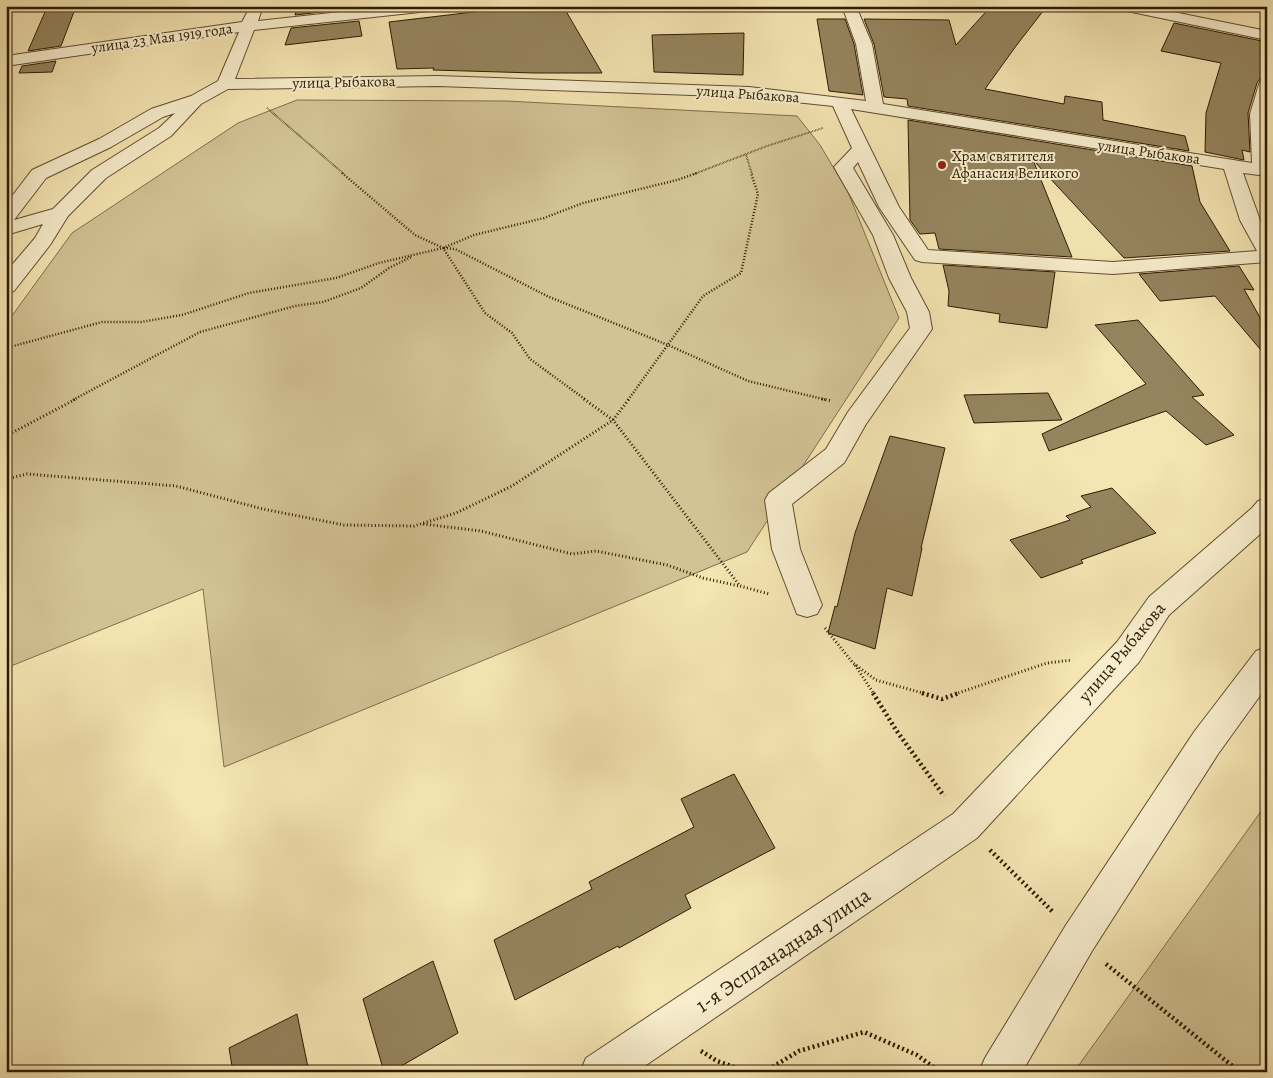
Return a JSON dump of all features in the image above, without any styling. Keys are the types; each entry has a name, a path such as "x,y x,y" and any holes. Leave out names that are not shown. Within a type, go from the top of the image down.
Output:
{"street":[{"path":"6,286 43,241 60,213 100,174 165,132 198,100 224,84 257,6"},
{"name":"улица 23 Мая 1919 года","path":"6,61 248,26 438,6"},
{"path":"849,6 864,44 875,107"},
{"path":"1122,6 1267,36"},
{"name":"улица Рыбакова","path":"224,84 438,81 749,92 875,107 1086,143 1264,170"},
{"path":"1264,170 1258,114 1267,84"},
{"path":"581,86 587,99 596,101"},
{"path":"615,103 625,101 635,88"},
{"path":"6,218 39,174 105,142 157,113 198,100"},
{"path":"839,102 889,207 922,256 1113,268 1267,256"},
{"path":"807,604 786,549 778,500 835,456 857,418 910,342 922,328 918,312 900,278 883,236 843,167 862,149"},
{"path":"1231,164 1250,220 1267,251"},
{"path":"6,229 60,213"},
{"name":"улица Рыбакова","path":"965,826 1128,652 1159,606 1262,516 1267,508"},
{"path":"999,1072 1079,938 1206,744 1267,661"},
{"name":"1-я Эспланадная улица","path":"600,1072 965,826"}],"path":[{"path":"271,84 265,107 415,235 443,248 455,249 547,296 668,345 748,381 834,401 857,418"},
{"path":"6,348 102,322 142,322 182,315 249,293 336,278 379,263 443,248 474,236 544,218 582,203 677,180 767,146 833,125 849,124"},
{"path":"6,479 27,474 176,486 262,508 344,525 414,526 456,513 512,486 613,420 703,296 740,273 750,238 758,194 746,155"},
{"path":"443,248 485,313 512,333 530,359 613,420 740,586"},
{"path":"6,436 200,332 295,306 323,302 361,288 389,268 416,254"},
{"path":"422,524 481,531 572,554 596,551 667,565 702,578 807,604 853,662 896,730 965,826 1118,975 1240,1072"},
{"path":"853,662 876,680 942,699 1048,663 1074,659"},
{"path":"667,1028 716,1062 748,1072"},
{"path":"764,1072 799,1051 864,1032 917,1055 940,1072"}],"shaded area":[{"path":"297,100 506,101 797,116 820,145 848,192 899,318 747,552 224,767 203,589 6,668 6,324 72,233 238,123"},
{"path":"1267,803 1267,1072 1074,1072"}],"building":[{"path":"298,6 356,6 356,8 295,15"},
{"path":"524,6 563,6 602,73 433,70 434,68 397,69 389,22"},
{"path":"991,6 1047,6 985,89 1064,104 1065,96 1102,102 1103,120 1185,136 1189,151 908,106 907,99 884,97 874,44 864,19 949,20 956,45"},
{"path":"75,9 61,46 28,51 45,12"},
{"path":"817,19 845,19 854,44 863,95 829,91"},
{"path":"359,21 362,36 285,45 291,28"},
{"path":"1174,23 1267,42 1267,77 1260,79 1257,83 1248,113 1250,152 1242,150 1244,160 1205,152 1206,113 1221,63 1161,51"},
{"path":"744,33 743,75 654,72 652,35"},
{"path":"56,61 52,72 19,73 22,66"},
{"path":"908,120 1192,166 1200,202 1230,251 1124,258 1033,160 1072,257 939,249 935,233 920,234 910,220"},
{"path":"943,265 1055,272 1047,328 999,322 1000,314 948,306 949,291"},
{"path":"1239,266 1254,290 1244,289 1267,330 1266,356 1215,296 1160,301 1139,274"},
{"path":"1138,320 1204,395 1192,397 1234,435 1206,445 1166,411 1049,451 1042,434 1146,384 1095,325"},
{"path":"1048,393 1062,420 974,423 964,395"},
{"path":"890,436 945,448 921,548 912,596 887,588 875,649 828,633 835,606 837,607 855,533"},
{"path":"1112,488 1156,533 1081,560 1083,563 1041,578 1010,540 1070,520 1066,516 1091,507 1081,496"},
{"path":"734,774 775,848 685,895 691,908 619,948 618,946 515,1000 494,940 592,889 589,882 694,827 681,799"},
{"path":"433,961 458,1033 391,1072 384,1072 363,999"},
{"path":"297,1014 309,1072 233,1072 229,1048"}],"place":[{"name":"Храм святителя Афанасия Великого","path":"942,165"}]}
